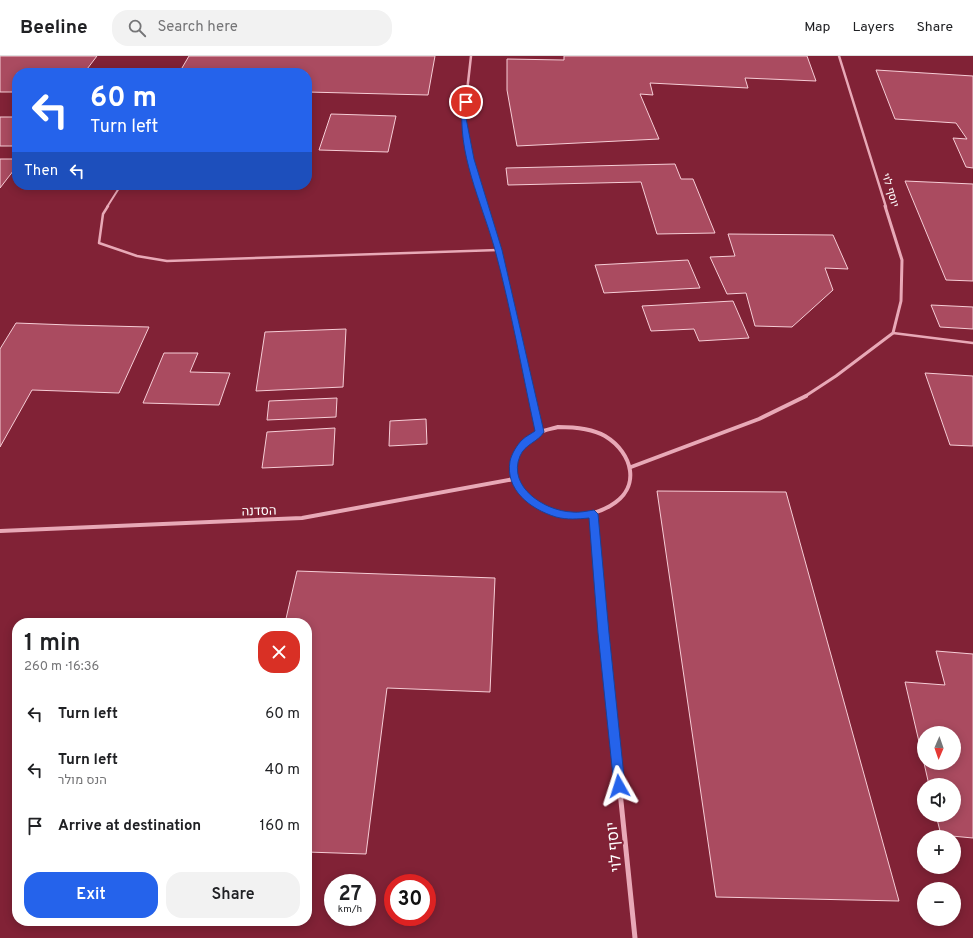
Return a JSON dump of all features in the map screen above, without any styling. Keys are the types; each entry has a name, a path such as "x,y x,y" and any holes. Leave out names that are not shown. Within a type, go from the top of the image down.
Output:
{"street":[{"path":"472,56 464,118 470,159 498,250 540,432"},
{"name":"יוסף לוי","path":"839,56 902,260 901,301 893,333"},
{"path":"631,467 759,418 806,396 836,376 893,333"},
{"path":"558,427 575,427 594,431 611,440 624,452 631,467 631,480 625,494 612,506 594,514 572,516 557,514 538,506 523,494 514,479 513,470 516,455 525,442 540,432 558,427"},
{"name":"הסדנה","path":"0,531 302,518 514,479"},
{"name":"יוסף לוי","path":"594,514 604,633 635,938"}],"lane":[{"path":"118,190 103,214 99,243 138,256 167,261 498,250"},
{"path":"893,333 973,344"}],"building":[{"path":"0,56 97,56 88,68 12,68 12,92 0,92"},
{"path":"189,56 435,56 428,95 312,92 312,68 182,68"},
{"path":"564,56 807,56 816,81 745,78 748,88 650,83 653,95 640,94 659,139 517,146 507,90 507,59 564,60"},
{"path":"876,70 973,76 973,168 966,167 953,138 967,139 956,123 895,119"},
{"path":"331,114 396,116 388,152 319,150"},
{"path":"0,117 12,117 12,146 0,146"},
{"path":"0,159 12,159 12,172 0,188"},
{"path":"675,164 681,179 693,179 715,233 657,234 641,182 508,185 506,168"},
{"path":"905,181 973,184 973,281 946,280"},
{"path":"728,234 833,235 848,269 825,268 833,290 792,327 755,326 746,293 727,294 710,257 735,256"},
{"path":"688,260 700,288 604,293 595,265"},
{"path":"733,301 749,338 699,341 694,329 651,331 642,306"},
{"path":"931,305 973,307 973,329 940,327"},
{"path":"16,323 149,327 119,393 32,390 0,447 0,349"},
{"path":"346,329 343,387 256,391 265,332"},
{"path":"164,353 198,353 190,372 230,373 219,405 143,403"},
{"path":"925,373 973,376 973,446 950,445"},
{"path":"337,398 336,417 267,420 269,401"},
{"path":"426,419 427,444 389,446 390,421"},
{"path":"335,428 333,465 262,468 267,432"},
{"path":"657,491 786,492 899,901 716,897"},
{"path":"297,571 495,578 490,692 387,688 366,854 312,852 312,618 286,618"},
{"path":"936,651 973,654 973,838 961,837 961,830 940,830 938,822 961,822 961,778 927,778 926,770 961,770 961,726 917,726 917,734 905,682 945,685"}],"route":[{"path":"466,102 464,118 470,159 498,250 540,432 525,442 516,455 513,470 514,479 523,494 538,506 557,514 572,516 594,514 619,786"}]}
